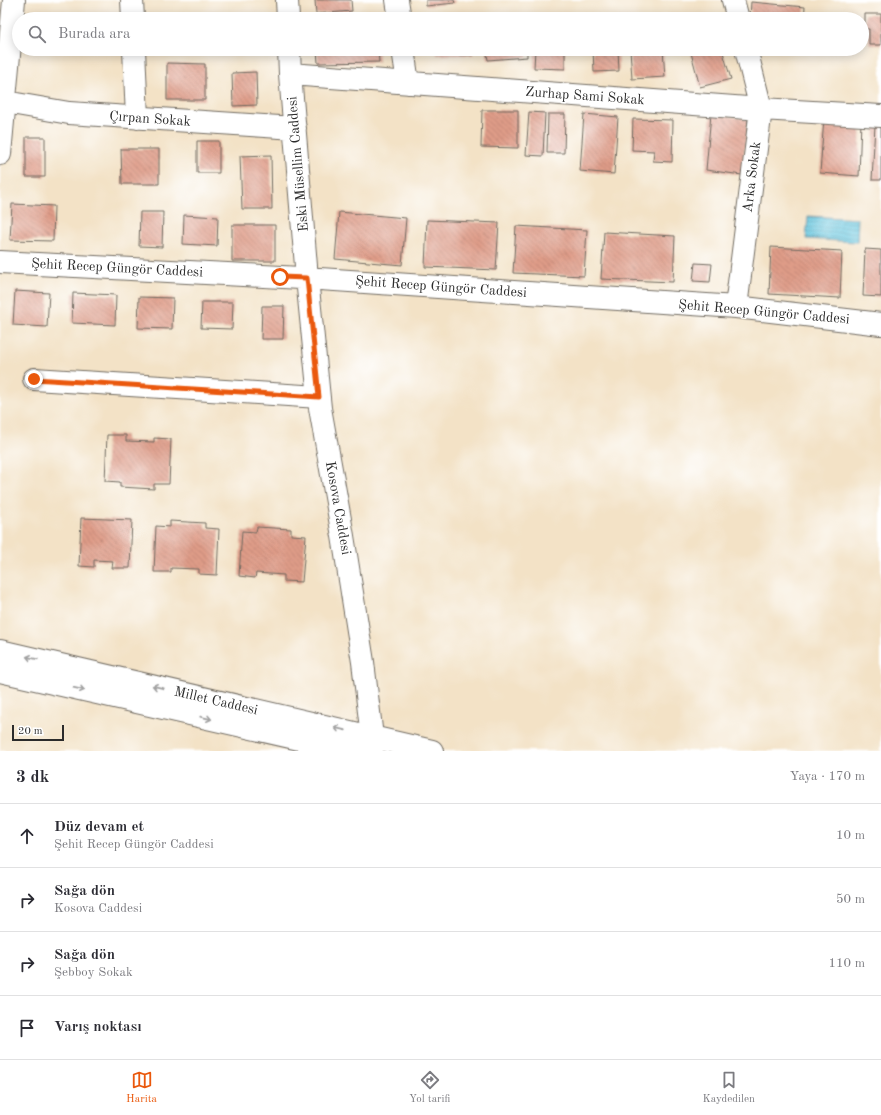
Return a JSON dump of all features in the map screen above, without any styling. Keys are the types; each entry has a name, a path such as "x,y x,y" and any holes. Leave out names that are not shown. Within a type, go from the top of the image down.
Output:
{"street":[{"path":"13,12 14,0"},
{"path":"132,0 133,12"},
{"path":"287,0 288,12"},
{"path":"397,0 399,12"},
{"path":"733,0 736,12"},
{"path":"0,154 12,23"},
{"path":"134,56 137,118"},
{"name":"Eski Müsellim Caddesi","path":"289,56 307,278"},
{"path":"405,56 408,84"},
{"name":"Arka Sokak","path":"736,307 761,109 748,56"},
{"name":"Zurhap Sami Sokak","path":"290,74 408,84 881,116"},
{"name":"Çırpan Sokak","path":"5,102 69,113 295,128"},
{"name":"Şehit Recep Güngör Caddesi","path":"0,262 307,278 736,307 881,324"},
{"name":"Kosova Caddesi","path":"307,278 319,397 359,640 372,744"},
{"path":"34,379 319,397"},
{"name":"Millet Caddesi","path":"0,651 372,744 432,751"},
{"name":"Millet Caddesi","path":"0,671 352,751"}],"water":[{"path":"808,216 858,219 857,242 806,239"}],"building":[{"path":"315,0 351,0 352,11 316,12"},
{"path":"426,0 454,0 455,3 426,6"},
{"path":"751,2 805,7 805,12 750,12"},
{"path":"869,14 881,14 881,45 869,45"},
{"path":"318,56 379,56 379,62 318,63"},
{"path":"487,56 527,56 527,57 488,60"},
{"path":"535,56 565,56 565,69 534,68"},
{"path":"593,56 618,56 619,71 594,72"},
{"path":"630,56 664,56 665,77 632,79"},
{"path":"692,56 724,56 731,79 700,87"},
{"path":"167,63 205,64 205,100 167,100"},
{"path":"256,72 257,105 233,106 232,73"},
{"path":"482,110 518,110 518,148 481,147"},
{"path":"529,112 545,113 543,156 526,155"},
{"path":"548,114 565,114 564,153 547,153"},
{"path":"584,114 618,117 614,174 580,171"},
{"path":"711,114 748,119 742,175 706,170"},
{"path":"824,118 861,121 859,176 820,173"},
{"path":"633,119 673,120 672,162 653,161 654,151 632,150"},
{"path":"875,125 881,125 881,180 872,180"},
{"path":"26,137 45,137 45,177 26,177"},
{"path":"197,141 219,141 219,173 197,173"},
{"path":"121,149 159,149 159,184 122,184"},
{"path":"271,155 272,209 242,209 240,156"},
{"path":"12,204 54,206 53,241 10,240"},
{"path":"140,212 163,212 162,247 139,246"},
{"path":"339,212 406,218 402,265 335,259"},
{"path":"184,215 218,217 217,246 183,244"},
{"path":"427,220 499,223 496,270 425,267"},
{"path":"232,225 275,225 275,261 232,261"},
{"path":"516,226 587,230 584,276 513,273"},
{"path":"604,232 675,236 673,282 601,279"},
{"path":"771,247 842,251 840,298 769,294"},
{"path":"865,249 881,250 881,297 863,296"},
{"path":"695,263 712,264 710,282 693,281"},
{"path":"15,291 49,293 47,327 13,325"},
{"path":"73,293 116,295 115,325 72,323"},
{"path":"139,297 173,298 172,329 138,328"},
{"path":"202,302 233,302 232,329 201,328"},
{"path":"262,306 284,306 283,339 261,339"},
{"path":"107,435 126,435 126,441 154,442 154,438 171,439 169,484 154,484 154,489 120,487 120,482 105,481"},
{"path":"81,518 132,520 130,568 112,568 113,561 94,560 94,567 79,566"},
{"path":"170,521 205,523 205,528 219,529 217,575 199,574 199,569 171,568 171,572 154,572 156,526 170,527"},
{"path":"257,527 291,529 291,535 306,536 302,582 284,581 284,575 256,573 255,578 239,576 242,531 256,532"}],"route":[{"path":"34,379 319,397 307,278 280,277"}]}
